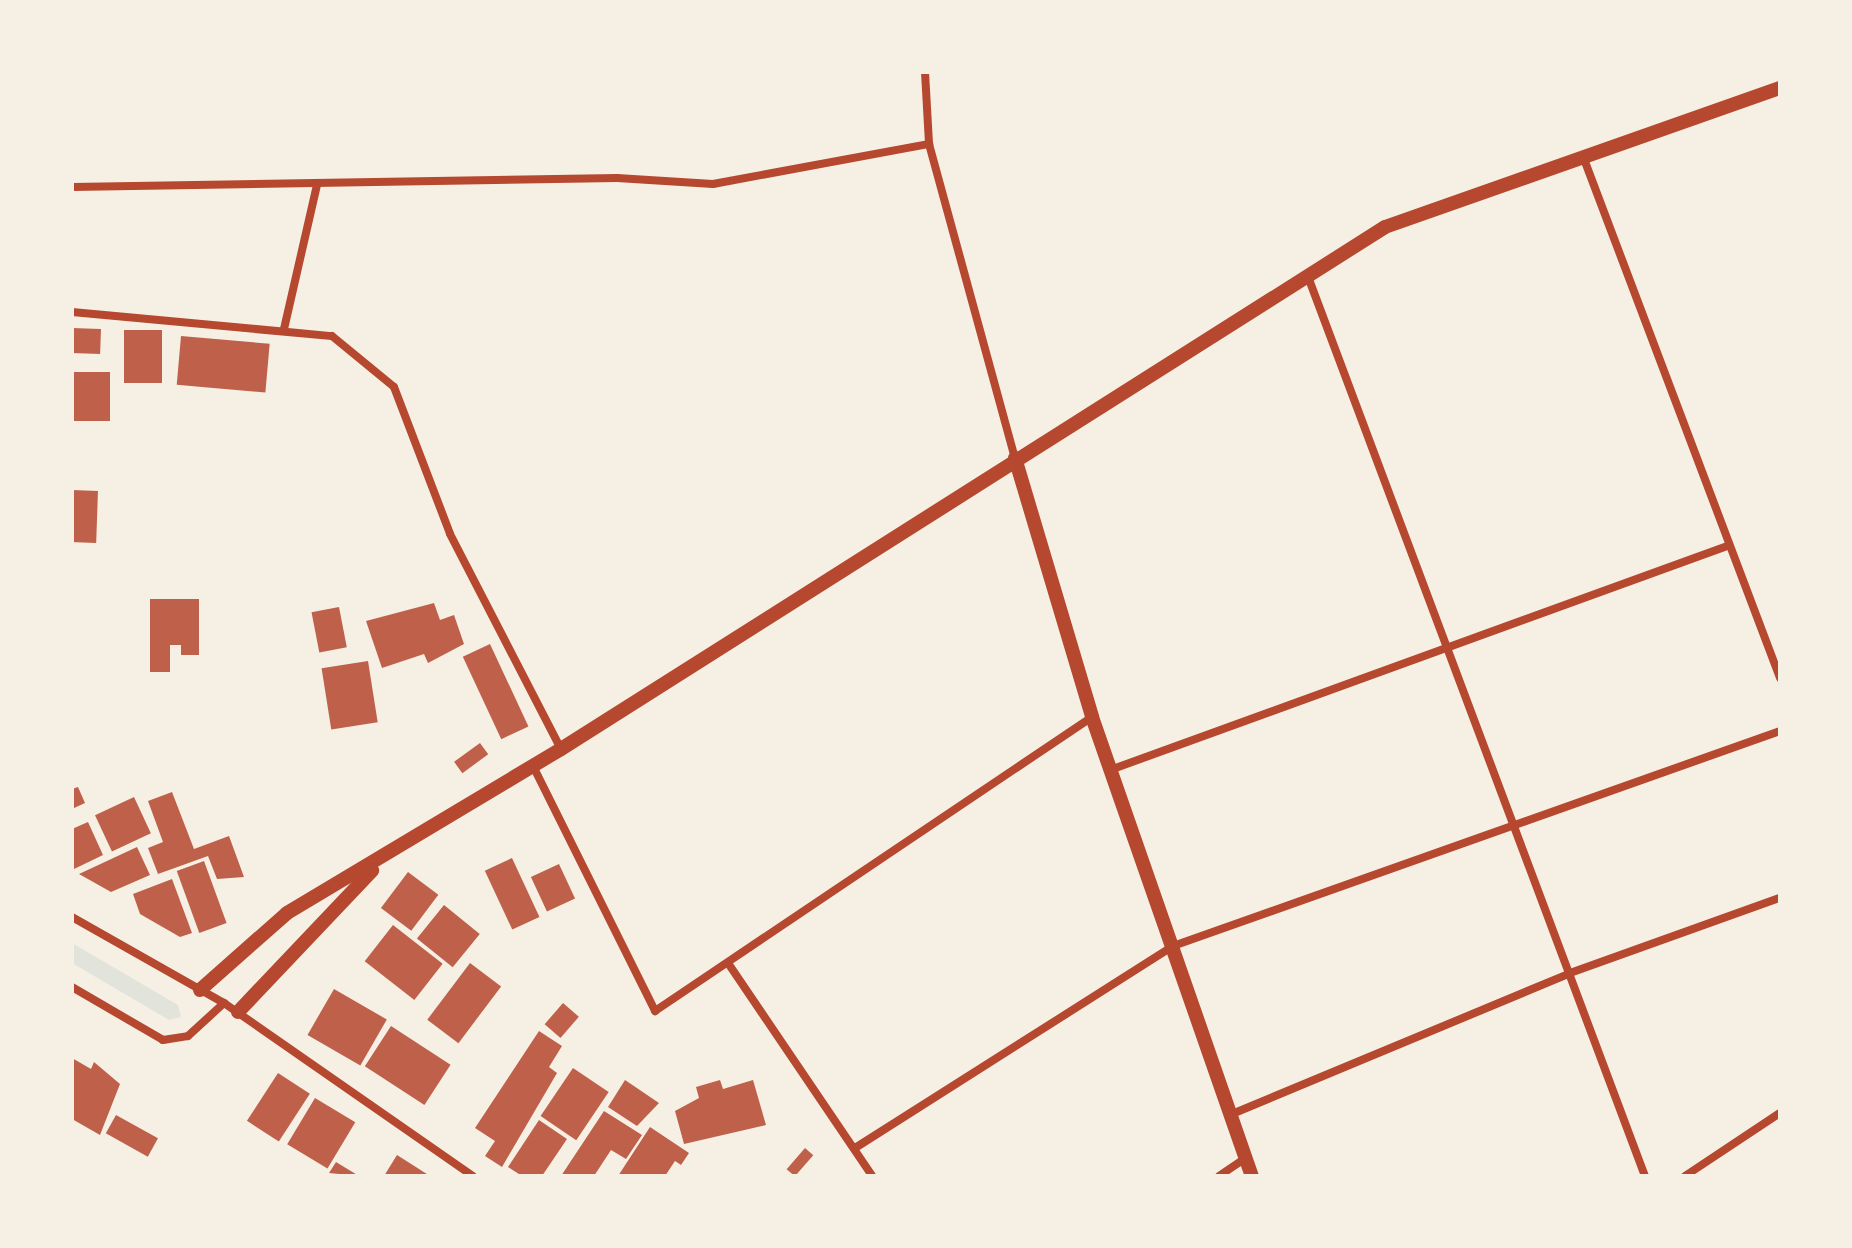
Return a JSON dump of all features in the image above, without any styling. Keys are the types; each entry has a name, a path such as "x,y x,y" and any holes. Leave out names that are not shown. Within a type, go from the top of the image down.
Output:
{"street":[{"path":"925,72 929,144 1015,458 1092,717 1252,1176"},
{"path":"200,990 287,913 383,859 561,749 1307,273 1385,227 1780,88"},
{"path":"72,187 713,184 929,144"},
{"path":"1584,159 1727,546 1780,678"},
{"path":"284,329 317,185"},
{"path":"1307,273 1645,1176"},
{"path":"72,312 284,329 332,336 394,387 450,534 561,749"},
{"path":"1110,770 1727,546"},
{"path":"533,766 655,1011 1092,717"},
{"path":"855,1148 1173,946 1780,731"},
{"path":"238,1012 383,859"},
{"path":"1232,1114 1570,973 1780,898"},
{"path":"72,917 238,1012 473,1176"},
{"path":"728,963 872,1176"},
{"path":"72,987 163,1040 188,1036 224,1003"},
{"path":"1685,1176 1780,1113"},
{"path":"1219,1176 1246,1158"}],"shaded area":[{"path":"72,943 178,1005 181,1017 169,1020 72,963"}],"building":[{"path":"72,328 101,329 100,354 72,353"},
{"path":"124,330 162,330 162,383 124,383"},
{"path":"181,336 270,344 265,393 177,385"},
{"path":"72,372 110,372 110,421 72,421"},
{"path":"72,490 98,491 96,543 72,542"},
{"path":"150,599 199,599 199,655 181,655 181,645 170,645 170,672 150,672"},
{"path":"434,603 440,620 454,615 464,644 428,663 424,654 382,668 366,621"},
{"path":"339,607 347,647 319,653 312,612"},
{"path":"490,644 528,726 501,739 463,657"},
{"path":"368,661 378,722 331,730 322,668"},
{"path":"480,743 488,754 462,773 454,762"},
{"path":"78,787 85,803 72,809 72,789"},
{"path":"172,792 194,849 229,836 244,877 217,879 208,856 158,874 148,848 163,842 148,801"},
{"path":"134,797 151,833 112,851 95,815"},
{"path":"88,822 103,855 72,870 72,829"},
{"path":"137,847 150,875 111,892 79,874"},
{"path":"512,858 539,917 512,930 485,871"},
{"path":"204,861 227,923 199,933 177,871"},
{"path":"559,864 575,898 547,912 531,877"},
{"path":"408,872 438,895 411,931 381,908"},
{"path":"172,879 192,933 180,937 140,914 133,894"},
{"path":"444,905 480,934 453,967 417,938"},
{"path":"393,925 443,964 414,1000 365,961"},
{"path":"470,963 501,986 458,1043 427,1020"},
{"path":"334,989 387,1020 360,1065 308,1035"},
{"path":"563,1003 579,1017 560,1038 545,1024"},
{"path":"391,1026 451,1065 424,1105 365,1066"},
{"path":"539,1031 562,1046 549,1067 557,1073 502,1167 485,1156 495,1141 475,1128"},
{"path":"72,1058 91,1069 94,1062 120,1084 100,1135 72,1119"},
{"path":"573,1068 609,1092 576,1140 541,1116"},
{"path":"278,1073 310,1094 279,1142 247,1121"},
{"path":"625,1080 659,1103 637,1126 608,1107"},
{"path":"720,1080 723,1089 753,1080 766,1125 684,1144 675,1111 699,1098 696,1087"},
{"path":"315,1098 355,1122 327,1168 287,1144"},
{"path":"604,1111 642,1135 626,1159 611,1150 594,1176 561,1176"},
{"path":"116,1115 158,1138 148,1157 106,1133"},
{"path":"539,1120 567,1139 542,1176 522,1176 508,1167"},
{"path":"650,1127 689,1153 681,1165 675,1161 665,1176 618,1176"},
{"path":"805,1148 813,1155 795,1176 787,1169"},
{"path":"397,1155 430,1176 384,1176"},
{"path":"336,1162 359,1176 329,1173"}]}
